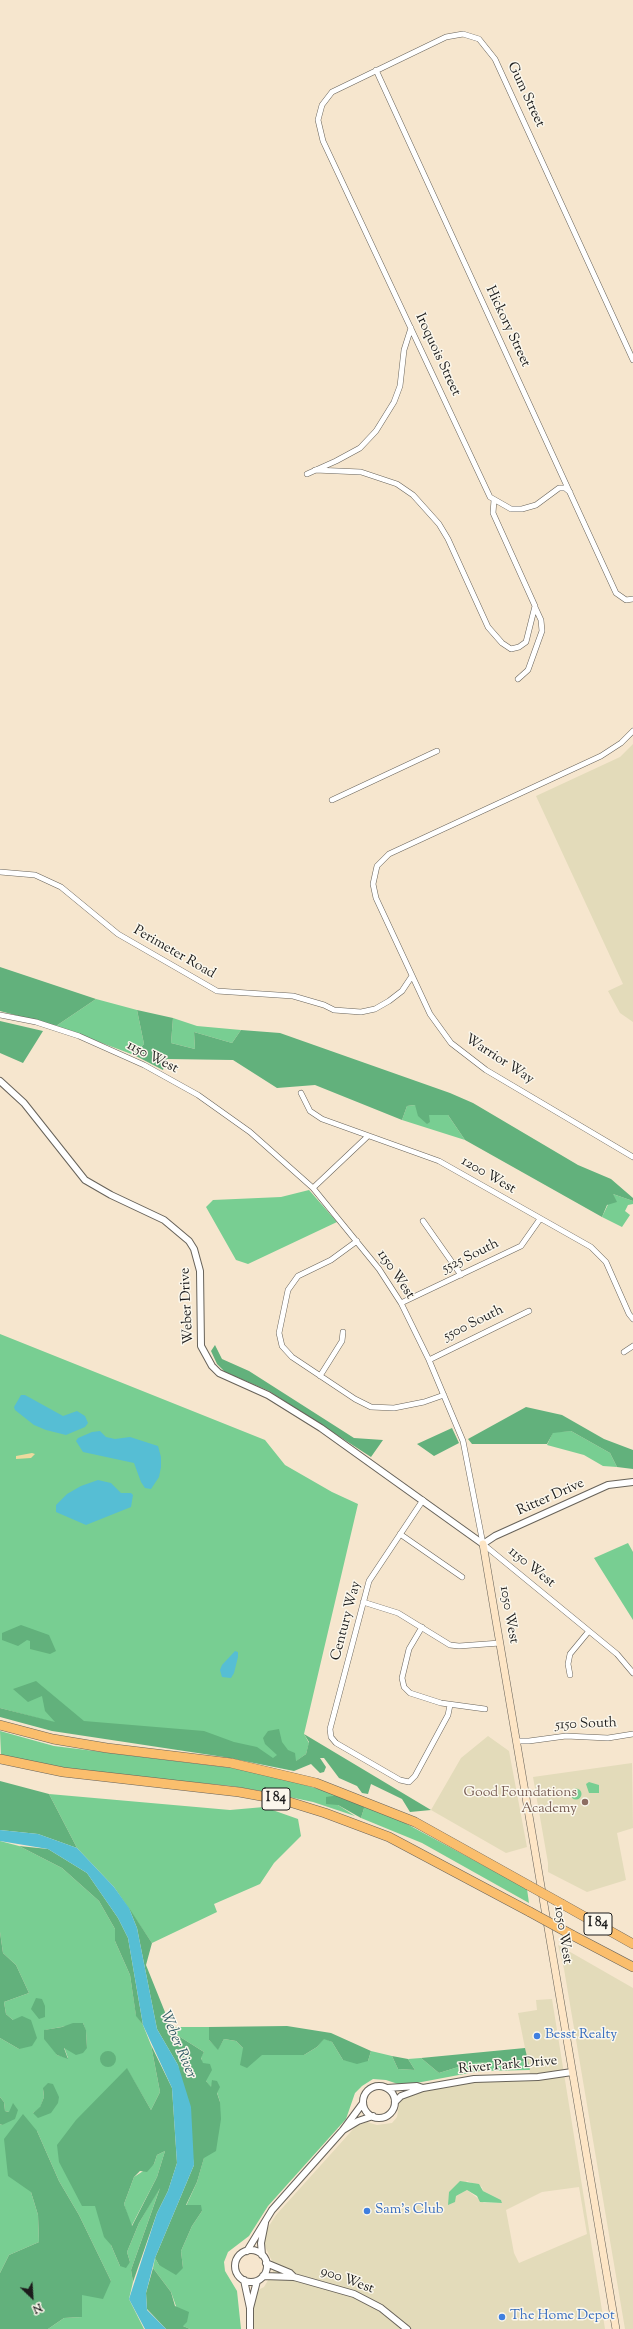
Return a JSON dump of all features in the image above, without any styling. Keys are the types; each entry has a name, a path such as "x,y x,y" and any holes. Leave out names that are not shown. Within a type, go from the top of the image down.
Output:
{"highway":[{"name":"I 84","path":"0,1725 53,1739 107,1748 231,1763 316,1783 415,1822 633,1944"},
{"name":"I 84","path":"0,1759 63,1772 239,1792 283,1800 325,1813 389,1837 633,1967"},
{"path":"562,1904 585,1912 633,1938"}],"main road":[{"name":"1050 West","path":"483,1544 616,2329"}],"street":[{"name":"Gum Street","path":"323,141 318,120 322,105 332,92 376,70 452,36 463,34 479,39 495,59 633,360"},
{"name":"Hickory Street","path":"376,70 616,593 626,600 633,599"},
{"name":"Iroquois Street","path":"323,141 490,497 494,500"},
{"path":"307,474 360,448 385,418 400,386 404,350 411,328"},
{"path":"315,470 361,472 373,475 397,484 413,495 439,524 448,539 488,627 502,643 511,649 519,647 526,642 535,606"},
{"path":"518,679 528,670 542,631 541,620 493,513 494,500 511,509 522,509 536,505 559,488 566,488 570,492"},
{"name":"Warrior Way","path":"633,731 621,743 601,756 386,857 377,866 373,884 376,898 430,1014 451,1042 465,1055 486,1070 633,1157"},
{"path":"332,800 437,751"},
{"name":"Perimeter Road","path":"0,872 35,875 61,887 118,934 217,991 293,996 324,1005 334,1010 361,1012 375,1009 389,1002 402,991 412,976"},
{"name":"1150 West","path":"0,1015 36,1022 79,1036 144,1065 198,1095 250,1132 313,1188 379,1269 401,1304 429,1360 463,1441 483,1544 617,1654 633,1673"},
{"name":"Weber Drive","path":"0,1082 24,1103 85,1180 111,1195 164,1220 188,1241 194,1249 200,1271 200,1346 212,1366 219,1373 268,1394 290,1408 423,1500 483,1544"},
{"name":"1200 West","path":"301,1093 310,1111 322,1119 438,1161 598,1253 606,1262 629,1314 633,1319"},
{"path":"313,1188 368,1136"},
{"name":"5525 South","path":"401,1304 521,1246 540,1219"},
{"path":"422,1221 462,1275"},
{"path":"356,1241 331,1260 298,1276 288,1290 279,1333 282,1346 292,1357 371,1407 394,1408 424,1402 444,1395"},
{"name":"5500 South","path":"429,1360 529,1311"},
{"path":"320,1376 342,1342 343,1332"},
{"path":"624,1352 633,1346"},
{"name":"Ritter Drive","path":"483,1544 495,1536 608,1485 633,1482"},
{"name":"Century Way","path":"423,1500 372,1576 363,1602 344,1685 330,1729 331,1737 336,1743 400,1780 409,1782 415,1776 448,1715 450,1705"},
{"path":"400,1534 462,1577"},
{"path":"363,1602 398,1613 450,1645 459,1646 500,1643"},
{"path":"422,1627 409,1649 402,1678 404,1687 410,1693 450,1705 485,1709"},
{"path":"570,1674 568,1664 570,1654 589,1631"},
{"name":"5150 South","path":"516,1741 529,1741 566,1736 608,1738 633,1734"},
{"name":"River Park Drive","path":"395,2102 401,2096 423,2088 486,2078 538,2077 572,2072"},
{"path":"257,2281 244,2280 237,2275 235,2262 240,2255 247,2251 272,2210 344,2130 363,2103 368,2090 377,2086 387,2088 393,2094 395,2102 392,2111 386,2116 373,2116 358,2121 344,2130"},
{"name":"River Park Drive","path":"387,2088 417,2086 423,2088"},
{"path":"363,2103 366,2111 373,2116"},
{"path":"250,2308 257,2281 263,2276 266,2263 262,2255 265,2223"},
{"path":"247,2251 255,2251 262,2255"},
{"name":"900 West","path":"266,2263 290,2273 294,2277"},
{"name":"900 West","path":"263,2276 294,2277 340,2289 359,2296 387,2312 407,2329"},
{"path":"244,2280 250,2308 250,2329"}],"shaded area":[{"path":"633,744 633,1022 620,1013 608,991 623,984 536,796 620,757"},
{"path":"488,1736 509,1751 527,1847 506,1853 431,1810 461,1758"},
{"name":"Good Foundations Academy","path":"632,1763 633,1828 617,1833 626,1880 587,1892 548,1872 548,1863 533,1777"},
{"path":"558,1945 633,1988 633,2329 625,2329 564,1969"},
{"path":"552,1999 605,2329 252,2329 249,2291 256,2291 264,2287 273,2272 272,2261 263,2242 265,2232 276,2215 356,2126 367,2122 377,2125 392,2123 397,2117 399,2105 397,2098 414,2092 482,2081 531,2078 518,2013 537,2010 536,2000","holes":["467,2181 482,2187 483,2191 501,2200 502,2203 484,2203 467,2190 456,2196","579,2187 587,2234 519,2263 514,2253 506,2210 542,2192"]}],"green space":[{"path":"0,967 96,999 56,1026 0,1011"},
{"path":"96,999 137,1010 144,1044 134,1055 56,1026"},
{"path":"137,1010 173,1018 171,1043 195,1049 194,1032 232,1043 241,1030 280,1033 450,1093 473,1103 578,1165 611,1179 633,1198 633,1201 613,1194 617,1202 607,1205 602,1217 465,1140 448,1115 429,1115 430,1122 427,1124 418,1116 415,1105 407,1106 402,1120 315,1085 277,1088 233,1060 167,1059 163,1070 134,1055 144,1044"},
{"path":"173,1018 197,1026 241,1030 232,1043 194,1032 195,1049 171,1043"},
{"path":"0,1021 43,1031 23,1063 0,1053"},
{"path":"415,1105 429,1115 448,1115 465,1140 402,1120 407,1106"},
{"path":"309,1190 337,1222 248,1264 236,1260 206,1207 213,1200 281,1197"},
{"path":"613,1194 633,1201 633,1204 628,1205 625,1211 630,1215 622,1227 602,1217"},
{"path":"0,1334 265,1440 285,1465 332,1492 358,1504 304,1734 309,1743 306,1754 295,1762 56,1723 0,1708"},
{"path":"215,1345 222,1359 249,1371 354,1438 383,1440 371,1457 269,1391 225,1372 217,1364 211,1351"},
{"path":"526,1407 562,1415 604,1439 633,1450 633,1469 617,1467 610,1453 571,1431 553,1433 547,1444 472,1444 468,1439"},
{"path":"452,1428 459,1443 434,1456 417,1444"},
{"path":"571,1431 610,1453 617,1467 603,1466 584,1455 547,1445 553,1432"},
{"path":"628,1543 633,1552 633,1620 594,1558"},
{"path":"21,1625 49,1635 56,1651 50,1654 30,1649 30,1641 27,1640 18,1646 2,1640 2,1633"},
{"path":"36,1681 84,1721 204,1731 234,1742 257,1747 273,1758 277,1755 265,1744 263,1738 268,1731 279,1729 282,1742 288,1750 295,1753 296,1761 306,1754 309,1742 304,1734 431,1810 410,1812 402,1799 371,1784 368,1794 362,1793 357,1786 339,1778 324,1758 320,1758 326,1767 324,1772 320,1773 311,1764 294,1771 224,1757 52,1731 0,1717 0,1708 55,1722 45,1711 42,1696 28,1702 13,1689"},
{"path":"0,1731 54,1746 232,1768 277,1777 339,1795 338,1805 355,1816 313,1802 261,1791 231,1786 66,1770 1,1755"},
{"path":"0,1781 49,1794 77,1848 38,1834 0,1830"},
{"path":"589,1782 599,1785 599,1793 589,1793 586,1784"},
{"path":"576,1788 580,1790 582,1794 580,1798 576,1800 572,1798 570,1794 572,1790"},
{"path":"49,1794 230,1810 264,1807 298,1819 301,1836 274,1863 260,1884 214,1904 217,1912 152,1943 114,1887 77,1848"},
{"path":"339,1795 365,1805 361,1818 338,1805 326,1804 326,1797"},
{"path":"365,1805 392,1816 527,1889 529,1903 422,1843 361,1818"},
{"path":"0,1841 19,1846 62,1868 99,1901 115,1929 115,1941 130,1975 136,2015 143,2025 151,2045 160,2092 151,2110 127,2069 113,2207 111,2245 120,2266 130,2262 127,2252 139,2223 161,2185 131,2270 133,2282 129,2299 144,2329 48,2329 64,2318 82,2317 82,2295 111,2281 79,2215 59,2181 37,2131 31,2192 38,2215 39,2242 9,2255 0,2273 0,2124 2,2125 9,2112 5,2111 4,2102 0,2097 0,2038 19,2049 13,2020 6,2014 4,2002 29,1993 16,1965 3,1953 0,1932","holes":["83,2023 86,2031 87,2048 64,2047 68,2058 57,2055 45,2030","43,2088 51,2113 33,2113 40,2108 44,2097"]},
{"path":"19,1846 48,1849 87,1873 118,1918 128,1938 143,2025 136,2016 130,1975 115,1941 115,1929 99,1901 62,1868"},
{"path":"129,1908 152,1943 146,1965 171,2027 177,2035 204,2052 201,2058 203,2063 210,2064 212,2070 206,2081 211,2087 212,2080 217,2081 220,2087 217,2093 220,2102 221,2119 216,2151 204,2158 197,2182 186,2205 201,2205 202,2211 192,2226 181,2251 183,2268 176,2275 159,2265 155,2258 194,2165 178,2065 157,2029 137,1928"},
{"path":"0,1932 3,1953 16,1965 29,1993 4,2002 6,2014 13,2020 22,2016 31,2020 37,2038 32,2046 19,2049 0,2038"},
{"path":"36,1998 42,1999 45,2006 45,2017 39,2019 31,2009"},
{"path":"73,2023 83,2023 86,2030 87,2048 83,2053 76,2055 64,2048 68,2059 57,2055 44,2039 44,2030 62,2027"},
{"path":"287,2026 331,2033 371,2051 368,2061 357,2064 343,2060 332,2042 324,2039 317,2047 304,2055 262,2055 247,2068 240,2065 243,2048 236,2041 224,2039 218,2050 209,2040 209,2027"},
{"path":"171,2027 209,2027 209,2040 218,2049 224,2039 236,2041 243,2048 262,2055 304,2055 317,2047 324,2038 332,2042 343,2060 368,2061 371,2051 392,2056 398,2069 415,2070 408,2059 421,2058 439,2073 471,2063 528,2061 530,2070 480,2071 411,2084 398,2084 386,2080 373,2079 362,2086 355,2093 346,2119 268,2206 249,2236 228,2252 224,2262 225,2271 237,2291 241,2329 190,2329 183,2326 171,2292 153,2268 155,2258 159,2265 183,2268 181,2251 192,2226 202,2211 186,2206 197,2182 220,2102 213,2080 211,2088 206,2081 201,2057 204,2052 177,2035"},
{"path":"151,2045 172,2088 177,2163 168,2191 157,2213 133,2282 131,2270 160,2188 139,2223 127,2252 130,2262 126,2268 120,2266 111,2245 104,2237 95,2206 82,2206 59,2162 57,2145 76,2120 127,2068 151,2110 160,2092","holes":["165,2151 157,2177 132,2226 124,2204 134,2177 140,2171 147,2172 154,2164 157,2155"]},
{"path":"525,2048 528,2061 471,2063 439,2073 421,2058"},
{"path":"108,2051 114,2053 116,2059 114,2065 108,2067 102,2065 100,2059 102,2053"},
{"path":"392,2056 408,2059 415,2070 398,2069"},
{"path":"48,2083 53,2084 59,2097 58,2103 51,2113 38,2118 33,2113 40,2107 44,2097 43,2088"},
{"path":"0,2097 4,2102 5,2111 9,2112 13,2103 18,2110 15,2119 2,2125 0,2124"},
{"path":"23,2114 37,2131 59,2181 79,2215 111,2281 103,2299 82,2295 82,2317 64,2318 48,2329 0,2329 0,2273 9,2255 39,2242 38,2215 31,2192 8,2176 4,2139"},
{"path":"165,2151 157,2177 131,2227 124,2204 134,2177 154,2164 157,2155"},
{"path":"460,2181 479,2184 483,2191 501,2200 502,2203 480,2202 477,2196 467,2190 456,2196 455,2202 448,2205 449,2192"},
{"path":"153,2268 171,2292 175,2306 189,2312 187,2322 183,2326 190,2329 166,2329 147,2309 146,2293"}],"sand":[{"path":"32,1453 35,1454 31,1458 16,1459 16,1456"}],"water":[{"path":"21,1395 25,1395 63,1416 77,1411 85,1416 88,1423 85,1427 66,1435 34,1425 15,1410 14,1407"},
{"path":"100,1431 106,1437 115,1439 130,1437 158,1446 161,1457 161,1467 159,1477 151,1489 145,1488 141,1482 134,1463 83,1452 76,1441 78,1438 92,1432"},
{"path":"98,1480 111,1483 121,1493 131,1493 133,1495 131,1507 86,1525 56,1512 56,1505 67,1494 81,1486"},
{"path":"235,1651 238,1652 238,1657 234,1673 231,1678 222,1677 220,1670 222,1665"},
{"path":"0,1830 38,1834 77,1848 114,1887 129,1908 137,1928 157,2029 178,2065 191,2107 194,2165 155,2258 146,2293 147,2310 166,2329 145,2329 129,2299 157,2213 168,2191 177,2163 172,2088 143,2025 128,1938 118,1918 87,1873 48,1849 0,1841"}],"place":[{"name":"Good Foundations Academy","path":"585,1802"},
{"name":"Besst Realty","path":"537,2036"},
{"name":"Sam's Club","path":"367,2211"},
{"name":"The Home Depot","path":"502,2317"}],"water label":[{"name":"Weber River","path":"177,2045"}]}
